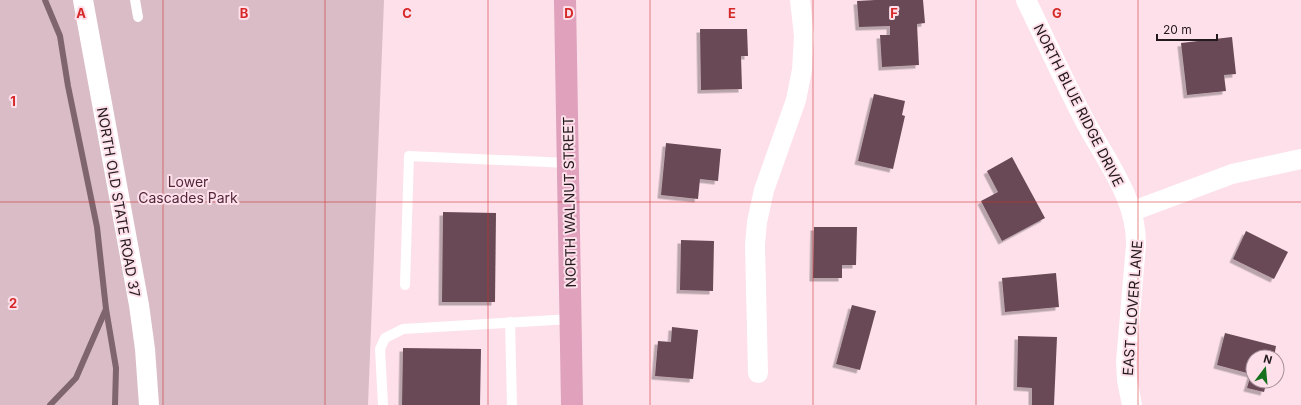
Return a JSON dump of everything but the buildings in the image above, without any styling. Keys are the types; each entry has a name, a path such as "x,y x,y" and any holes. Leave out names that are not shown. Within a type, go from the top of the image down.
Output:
{"main road":[{"name":"NORTH WALNUT STREET","path":"565,0 572,405"}],"street":[{"name":"NORTH OLD STATE ROAD 37","path":"83,0 139,305 145,349 149,405"},
{"path":"758,373 755,244 757,222 764,190 796,100 802,70 804,36 800,0"},
{"name":"NORTH BLUE RIDGE DRIVE","path":"1026,0 1086,124 1132,211"},
{"path":"1132,211 1232,174 1301,159"},
{"name":"EAST CLOVER LANE","path":"1132,211 1136,228 1136,245 1126,362 1127,380 1132,405"}],"lane":[{"path":"134,0 138,17"},
{"path":"405,285 409,156 568,163"},
{"path":"382,405 380,349 385,338 403,329 571,319"},
{"path":"510,322 512,405"}],"green space":[{"name":"Lower Cascades Park","path":"0,0 384,0 368,405 0,405"}],"waterway":[{"path":"45,0 60,36 68,86 97,227 106,309 116,368 115,405"},
{"path":"50,405 76,378 106,309"}]}
